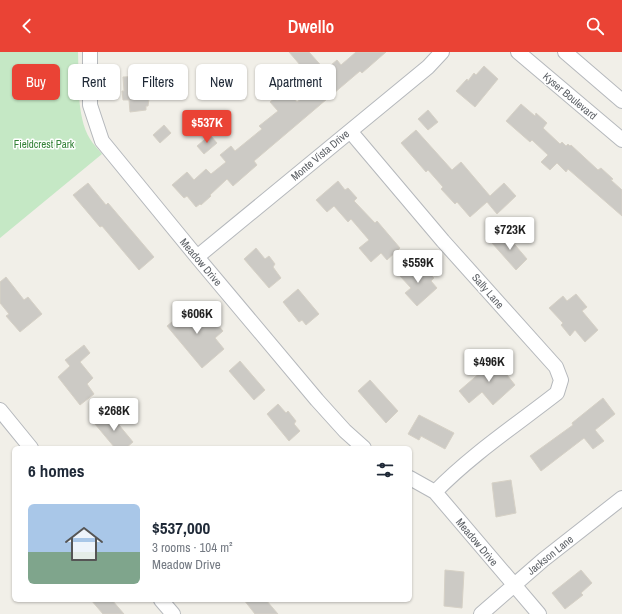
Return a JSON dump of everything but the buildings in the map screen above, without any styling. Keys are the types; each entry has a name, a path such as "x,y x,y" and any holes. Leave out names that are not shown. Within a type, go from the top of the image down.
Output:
{"street":[{"name":"Meadow Drive","path":"90,52 90,105 102,141 316,400 345,431 362,446"},
{"name":"Monte Vista Drive","path":"197,257 428,67 442,52"},
{"name":"Kyser Boulevard","path":"518,52 622,140"},
{"path":"565,52 622,101"},
{"name":"Sally Lane","path":"350,130 443,241 556,367 561,380 557,393 467,463 435,492"},
{"path":"0,410 29,446"},
{"name":"Meadow Drive","path":"412,479 435,492 539,614"},
{"name":"Jackson Lane","path":"481,614 543,560 622,498"},
{"path":"163,602 173,614"}],"green space":[{"name":"Fieldcrest Park","path":"0,52 78,52 78,64 68,64 68,100 79,100 82,119 86,130 94,145 102,154 0,238"}]}
